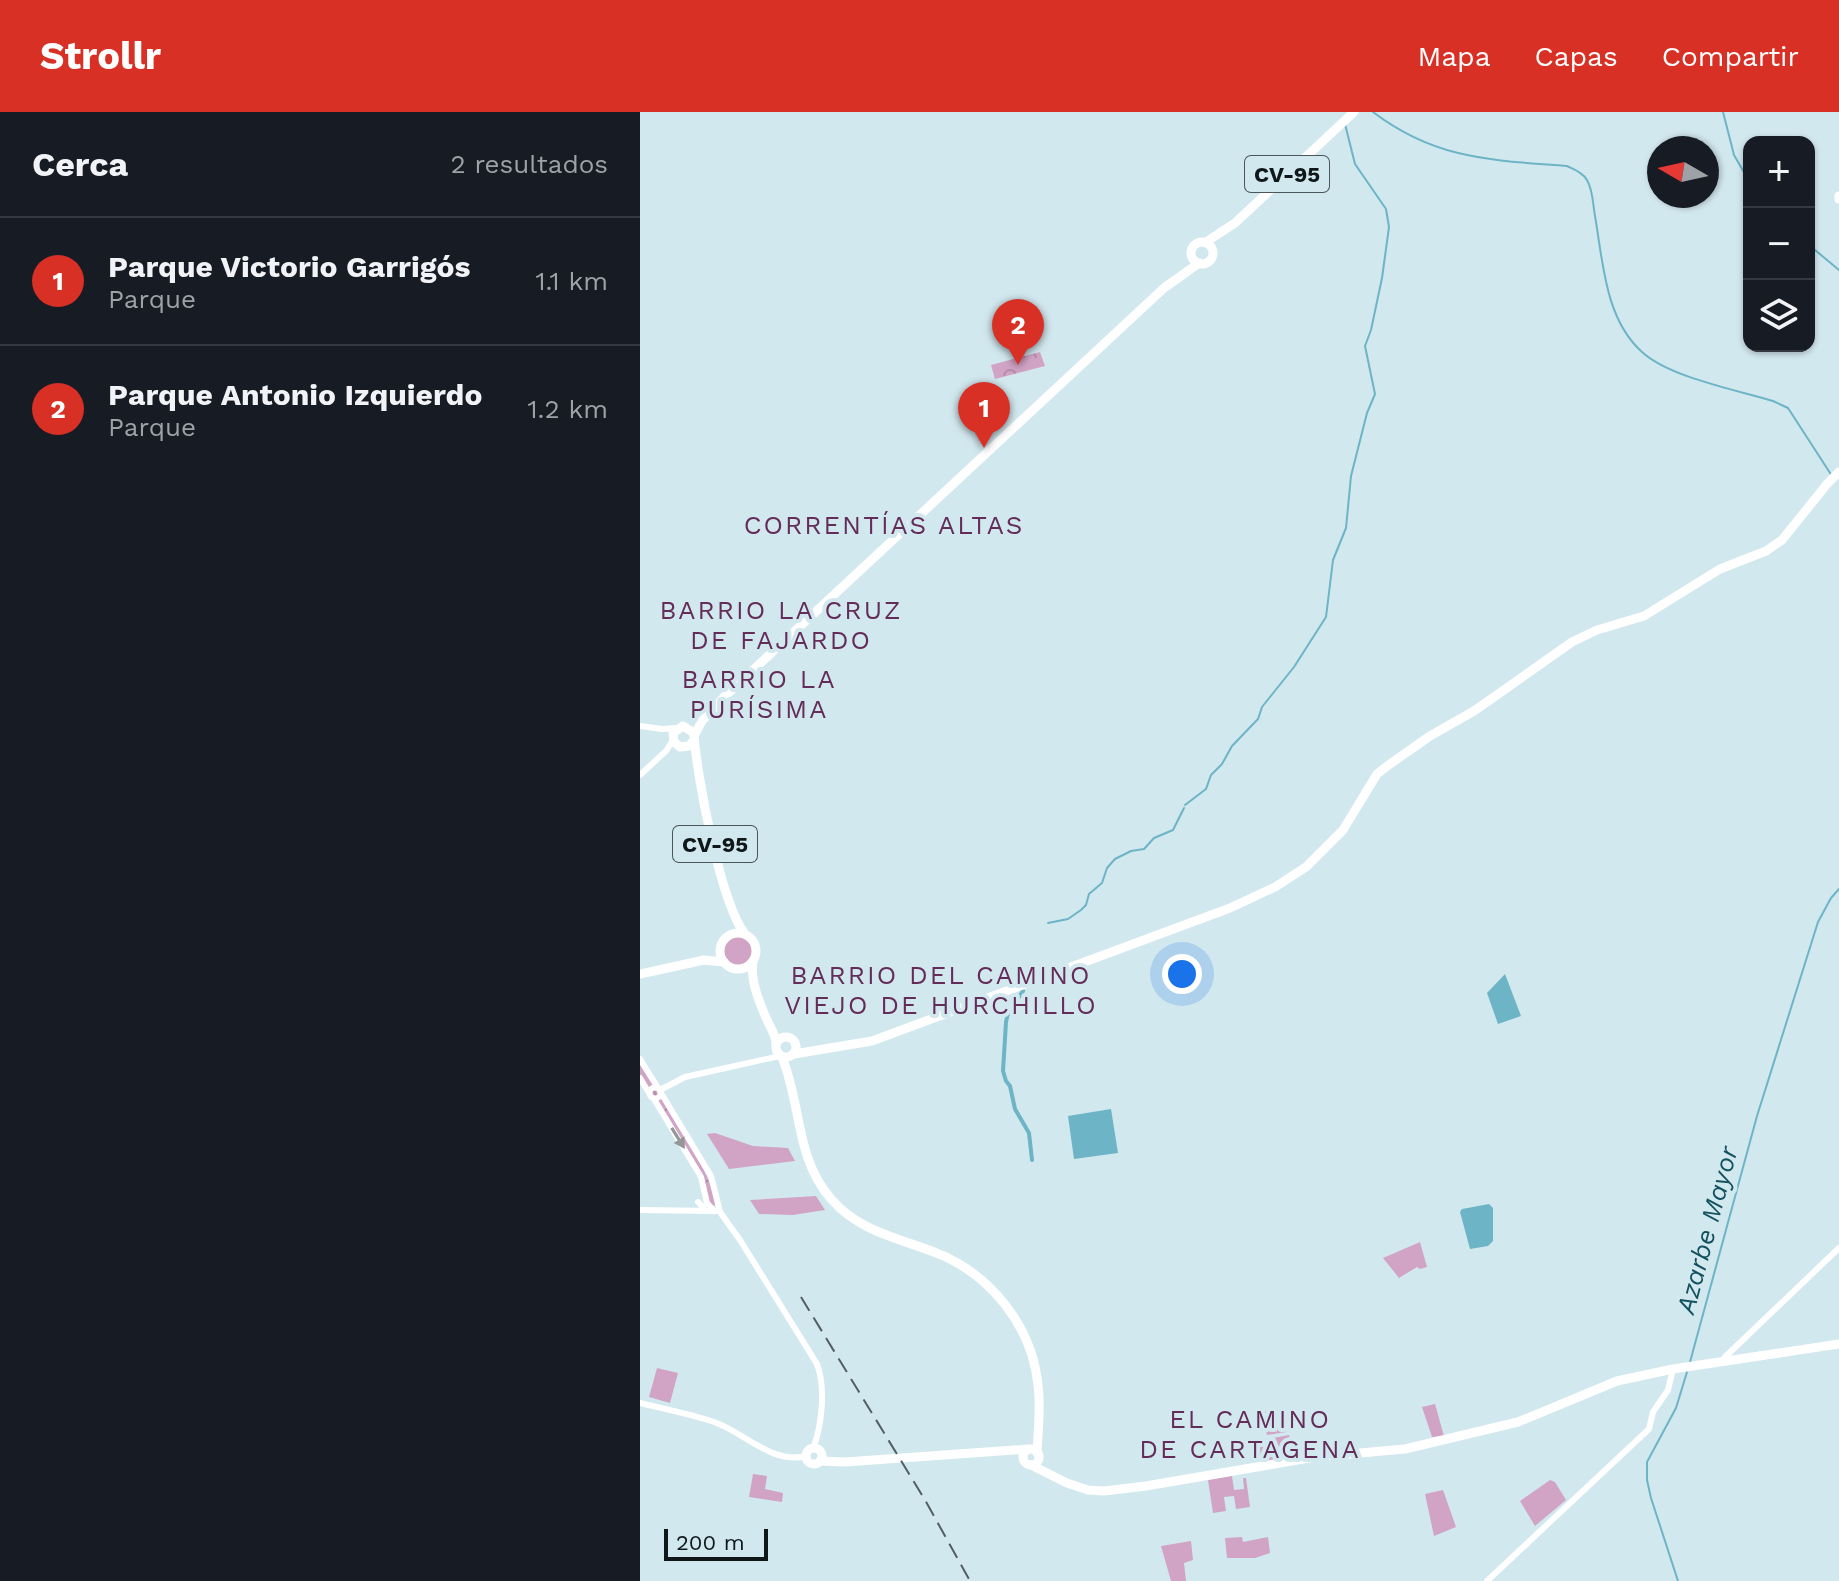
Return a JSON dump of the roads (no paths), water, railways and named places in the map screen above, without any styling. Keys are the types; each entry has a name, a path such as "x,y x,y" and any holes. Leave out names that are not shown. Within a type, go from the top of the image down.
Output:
{"main road":[{"name":"CV-95","path":"1195,259 1209,261 1210,246 1354,112"},
{"name":"CV-95","path":"678,738 1195,259 1196,243 1210,246"},
{"path":"783,1053 872,1041 1230,908 1275,887 1306,867 1343,830 1377,774 1390,764 1474,711 1572,642 1597,630 1644,616 1720,569 1766,551 1782,540 1838,474"},
{"name":"CV-95","path":"678,738 689,746 712,709"},
{"path":"678,738 690,728 694,738"},
{"name":"CV-95","path":"678,738 693,758 701,781"},
{"name":"CV-95","path":"694,738 731,908 733,922 728,936"},
{"name":"CV-95","path":"731,908 754,944 754,958"},
{"path":"640,967 705,955 721,945 728,936 745,934"},
{"path":"721,945 724,962"},
{"path":"737,968 747,966 754,958"},
{"path":"754,958 753,982 783,1053 806,1157 821,1187 833,1201 866,1227 956,1262 982,1280 1003,1302 1025,1336 1035,1367 1040,1402 1032,1455"},
{"path":"640,974 704,960 724,962 737,968 753,982"},
{"path":"763,1009 774,1025 802,1047 817,1050"},
{"path":"783,1053 782,1038 791,1038"},
{"path":"783,1053 796,1045 791,1038"},
{"path":"812,1456 841,1462 1012,1450 1032,1455 1053,1475 1088,1490 1104,1491 1315,1457 1405,1449 1496,1428 1617,1381 1676,1368 1839,1344"}],"street":[{"path":"640,726 662,729 678,738 640,775"},
{"path":"649,1097 652,1089 659,1090 685,1077 768,1061 783,1053"},
{"path":"640,1059 711,1176 715,1209"},
{"path":"640,1078 701,1177 707,1203 740,1240 817,1364 822,1383 817,1438 812,1456 769,1452 716,1423 640,1403"},
{"path":"698,1202 703,1207 700,1211"},
{"path":"640,1210 715,1209"},
{"path":"1723,1362 1839,1248"},
{"path":"1487,1581 1649,1429 1653,1412 1668,1390 1676,1368"}],"water":[{"path":"1505,974 1521,1016 1498,1024 1487,993"},
{"path":"1111,1109 1118,1153 1074,1159 1068,1116"},
{"path":"1489,1204 1493,1208 1493,1241 1488,1246 1470,1249 1460,1212"}],"waterway":[{"name":"Azarbe Mayor","path":"1373,112 1396,128 1442,149 1489,159 1567,166 1581,174 1592,193 1613,307 1630,339 1642,352 1669,369 1788,408 1832,476"},
{"path":"1723,112 1734,155 1743,171"},
{"path":"1185,805 1206,789 1211,775 1222,764 1232,746 1258,719 1262,707 1294,667 1326,617 1333,560 1346,528 1351,476 1375,394 1365,346 1382,278 1389,227 1386,209 1355,164 1345,124"},
{"path":"1815,250 1839,270"},
{"path":"1048,923 1068,919 1081,910 1089,894 1102,883 1107,868 1115,859 1144,849 1154,838 1173,830 1184,808"},
{"name":"Azarbe Mayor","path":"1690,1362 1757,1116 1818,922 1839,889"},
{"path":"1023,991 1008,1013 1003,1071 1015,1109 1029,1133 1032,1160"},
{"name":"Azarbe Mayor","path":"1678,1581 1651,1498 1647,1462 1676,1408 1687,1372"}],"railway":[{"path":"801,1297 925,1500 970,1581"}],"place":[{"name":"Parque Antonio Izquierdo","path":"1018,365"},
{"name":"Parque Victorio Garrigós","path":"984,448"}],"district":[{"name":"CORRENTÍAS ALTAS","path":"884,525"},
{"name":"BARRIO LA CRUZ DE FAJARDO","path":"781,625"},
{"name":"BARRIO LA PURÍSIMA","path":"759,694"},
{"name":"BARRIO DEL CAMINO VIEJO DE HURCHILLO","path":"941,990"},
{"name":"EL CAMINO DE CARTAGENA","path":"1250,1434"}]}
